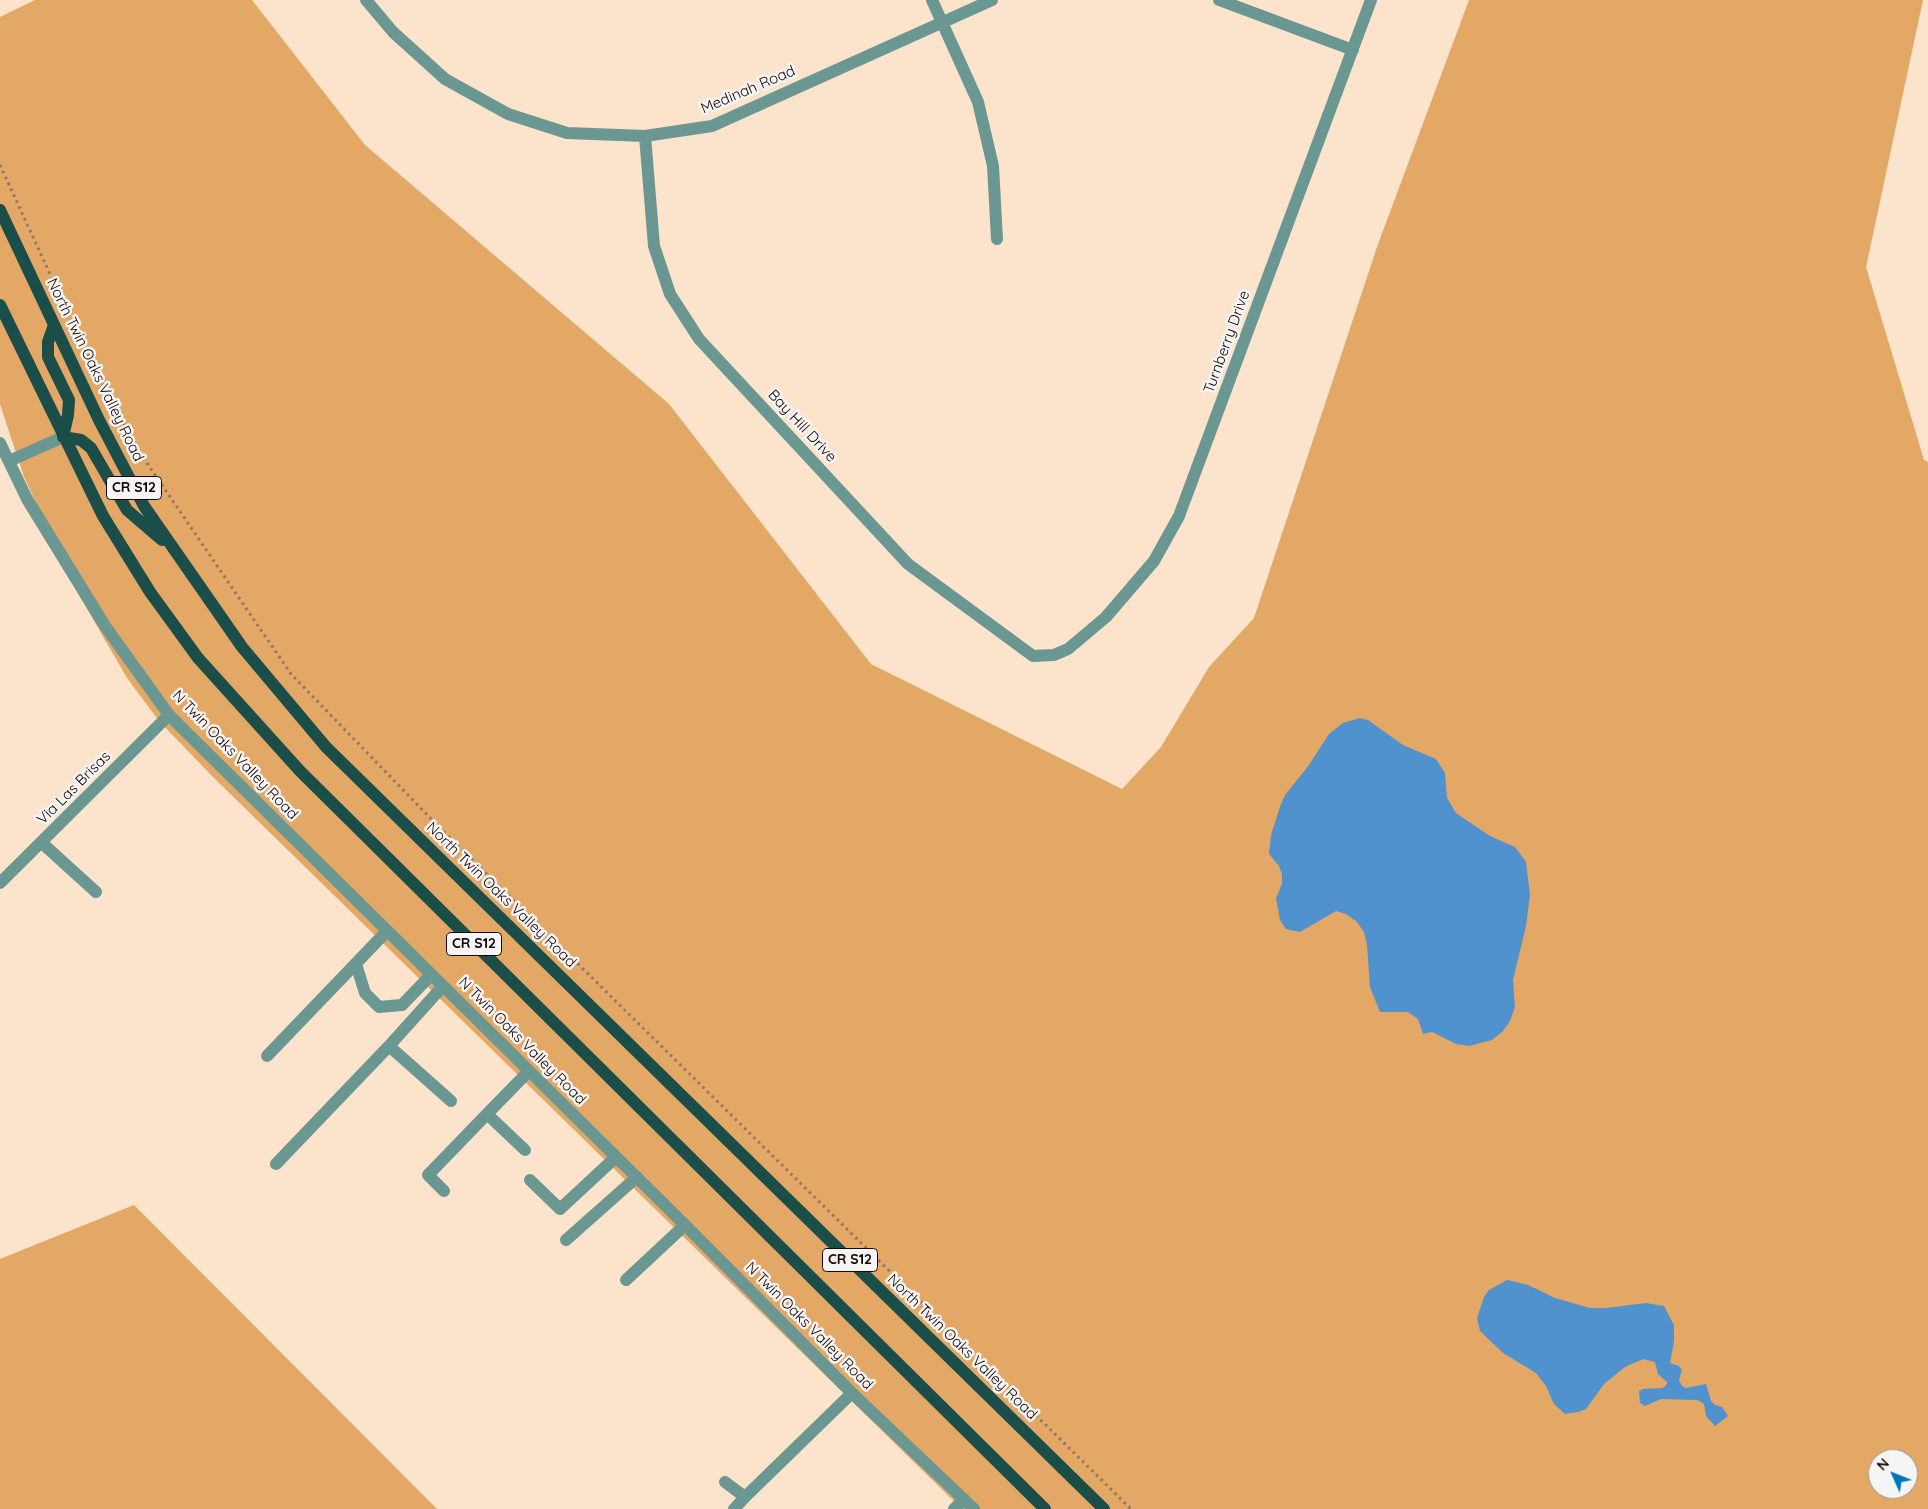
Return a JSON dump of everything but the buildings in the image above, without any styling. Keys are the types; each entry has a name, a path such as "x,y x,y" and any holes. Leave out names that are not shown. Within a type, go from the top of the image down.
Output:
{"main road":[{"name":"North Twin Oaks Valley Road","path":"0,210 98,420 144,506 242,647 326,747 1104,1509"},
{"name":"CR S12","path":"0,305 103,516 150,592 198,658 300,771 1046,1509"},
{"path":"54,325 48,342 48,357 69,400 68,416 63,437 81,440 91,448 127,510 175,552"}],"street":[{"name":"Medinah Road","path":"366,0 393,32 445,80 508,114 567,133 645,136 712,126 992,0"},
{"path":"932,0 978,102 993,166 997,239"},
{"path":"1219,0 1353,50"},
{"name":"Turnberry Drive","path":"1054,655 1068,649 1106,617 1154,561 1179,516 1371,0"},
{"name":"Bay Hill Drive","path":"645,136 654,246 670,294 699,339 908,564 1033,656 1054,655"},
{"path":"9,461 63,437"},
{"name":"N Twin Oaks Valley Road","path":"0,443 27,499 105,626 169,714 529,1072 685,1224 852,1393 974,1509"},
{"name":"Via Las Brisas","path":"0,883 169,714"},
{"path":"42,843 96,892"},
{"path":"267,1056 387,931"},
{"path":"356,964 365,992 379,1007 402,1004 431,974"},
{"path":"276,1164 389,1046 443,986"},
{"path":"389,1046 451,1101"},
{"path":"444,1191 428,1176 529,1072"},
{"path":"487,1114 526,1150"},
{"path":"530,1180 560,1209 616,1156"},
{"path":"566,1240 637,1178"},
{"path":"626,1280 685,1224"},
{"path":"734,1509 852,1393"},
{"path":"725,1482 745,1497"},
{"path":"954,1509 964,1499"}],"path":[{"path":"0,165 61,298"},
{"path":"78,334 136,447 291,674 445,833 1131,1509"}],"shaded area":[{"path":"35,0 252,0 365,145 669,404 871,664 1122,789 1161,747 1209,667 1254,618 1377,247 1469,0 1923,0 1866,267 1924,460 1928,462 1928,1509 962,1509 212,776 159,721 127,678 79,595 24,477 0,404 0,17"},
{"path":"134,1205 437,1509 0,1509 0,1259"}],"water":[{"path":"1360,718 1368,720 1403,745 1436,759 1445,773 1447,798 1456,813 1490,836 1515,847 1526,862 1530,895 1526,926 1513,980 1515,1007 1510,1021 1503,1031 1492,1040 1469,1046 1456,1044 1432,1032 1423,1034 1418,1019 1408,1012 1380,1012 1370,987 1367,945 1364,932 1356,921 1346,914 1336,911 1300,932 1286,929 1280,920 1276,898 1282,884 1282,874 1279,866 1269,854 1271,835 1281,804 1285,795 1309,765 1329,734 1343,723"},
{"path":"1507,1280 1528,1285 1555,1298 1590,1308 1607,1308 1646,1303 1664,1306 1674,1325 1674,1341 1670,1363 1679,1366 1682,1370 1679,1380 1682,1386 1686,1388 1706,1384 1711,1401 1715,1405 1722,1407 1728,1416 1715,1426 1706,1416 1704,1404 1698,1400 1661,1399 1645,1406 1640,1403 1639,1391 1663,1388 1667,1384 1658,1374 1655,1362 1643,1359 1625,1367 1604,1384 1586,1409 1565,1414 1554,1404 1546,1386 1536,1373 1503,1353 1480,1331 1477,1318 1484,1297 1489,1290"}]}
